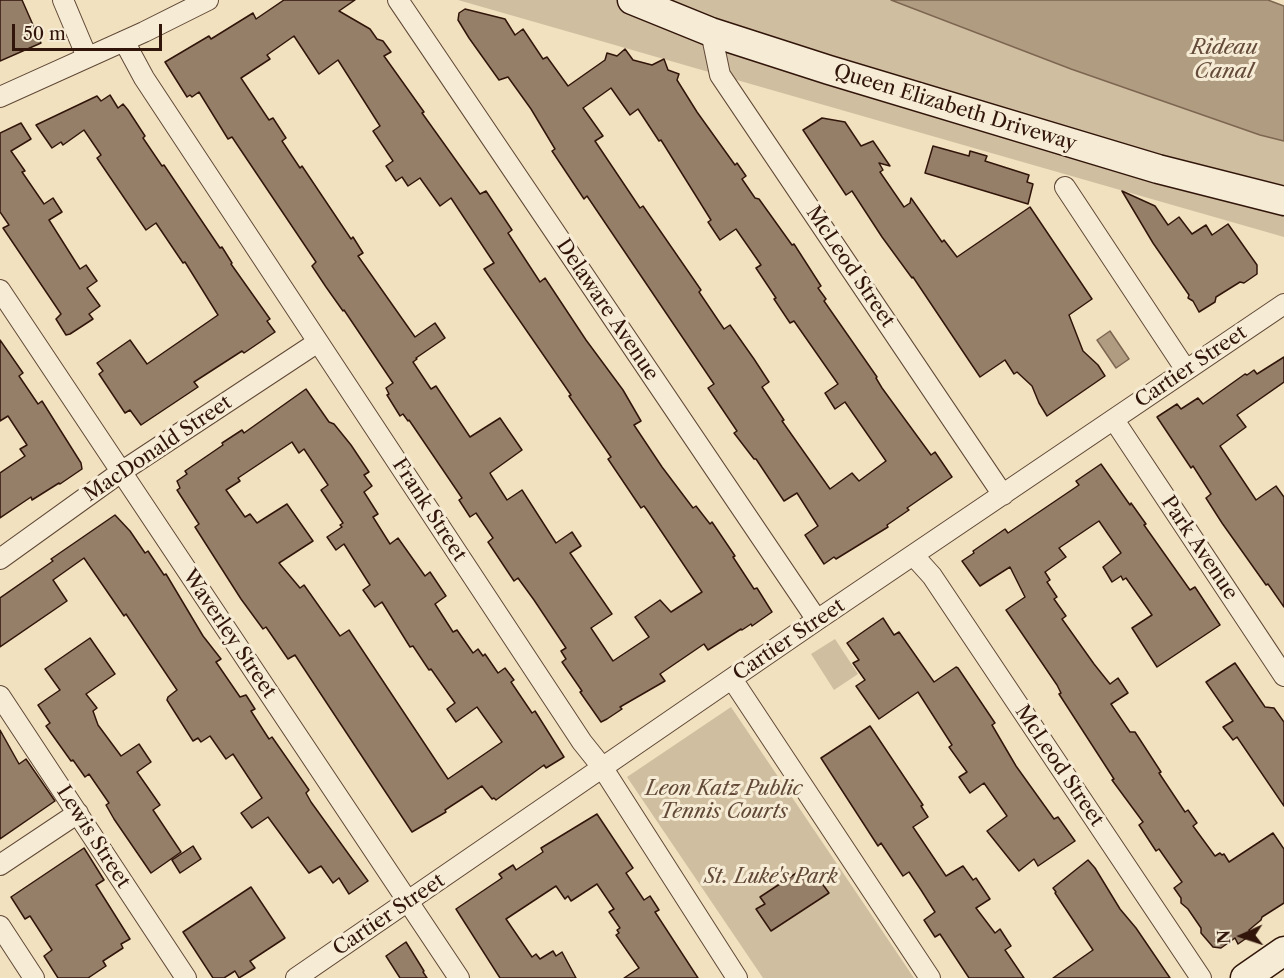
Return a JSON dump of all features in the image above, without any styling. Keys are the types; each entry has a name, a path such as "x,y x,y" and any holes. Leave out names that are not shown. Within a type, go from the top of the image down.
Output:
{"street":[{"path":"63,0 87,57"},
{"path":"0,96 124,41 208,0"},
{"name":"Delaware Avenue","path":"398,0 817,620"},
{"name":"Queen Elizabeth Driveway","path":"632,0 711,32 829,70 1158,169 1284,201"},
{"name":"McLeod Street","path":"711,32 720,75 1003,495"},
{"name":"Frank Street","path":"124,41 144,78 582,742 602,767 737,978"},
{"path":"1065,187 1186,370"},
{"name":"Waverley Street","path":"0,290 459,978"},
{"name":"Cartier Street","path":"296,978 817,620 1284,304"},
{"name":"MacDonald Street","path":"0,559 121,472 318,342"},
{"name":"Park Avenue","path":"1114,420 1284,676"},
{"name":"McLeod Street","path":"914,556 932,576 1201,978"},
{"path":"732,679 930,978"},
{"name":"Lewis Street","path":"0,696 186,978"},
{"path":"0,865 78,813"},
{"path":"0,926 34,978"},
{"path":"1245,978 1284,951"}],"green space":[{"path":"458,0 891,0 1071,69 1260,135 1284,141 1284,237"},
{"path":"835,639 858,674 834,690 811,654"},
{"name":"St. Luke's Park","path":"731,707 914,978 763,978 627,777"}],"water":[{"name":"Rideau Canal","path":"891,0 1268,0 1284,6 1284,141 1260,135 1071,69"},
{"path":"1110,331 1129,359 1116,368 1097,340"}],"building":[{"path":"0,0 22,0 41,43 0,61"},
{"path":"284,0 355,0 339,11 370,29 391,52 384,56 424,112 422,113 480,194 486,191 512,230 508,233 540,282 545,278 623,390 641,421 634,425 662,467 693,508 696,506 710,524 712,522 754,589 757,588 772,612 752,626 751,624 741,629 708,650 704,644 660,674 665,681 620,707 622,709 601,722 562,662 566,659 561,651 566,648 518,578 514,581 488,542 493,538 476,513 470,517 459,500 462,498 409,420 403,414 400,416 387,395 389,394 386,388 393,383 312,266 316,262 232,137 228,139 199,92 192,97 190,95 187,97 165,62 209,36 211,39 253,13 256,19","holes":["294,36 319,74 338,60 380,126 373,131 393,161 386,166 396,181 402,177 408,186 420,178 440,206 451,198 494,263 484,269 571,395 569,396 611,457 608,459 641,508 644,506 647,510 702,592 671,612 660,600 635,617 649,637 613,661 591,628 612,614 570,553 581,546 572,532 556,543 522,490 507,500 490,473 522,450 500,418 470,437 436,386 431,389 413,362 445,338 435,323 415,337 358,256 363,253 353,237 351,239 302,166 300,168 282,141 286,138 273,118 269,120 241,78 270,59 267,55"]},
{"path":"465,9 505,19 515,35 523,29 543,59 547,57 568,86 605,60 607,53 617,56 625,49 633,60 652,65 664,59 668,70 679,74 677,80 697,112 735,165 737,163 746,176 742,179 755,198 759,199 792,245 794,244 821,286 818,288 826,299 824,301 877,377 882,388 931,455 935,452 952,477 907,508 909,510 887,525 888,527 824,564 805,535 818,526 797,493 784,501 756,459 734,433 737,431 708,388 714,384 587,196 584,199 552,151 555,149 531,109 508,77 499,80 469,38 458,20 459,13","holes":["611,88 630,115 638,109 659,141 661,140 711,220 708,222 720,240 736,229 761,265 756,268 776,298 774,299 790,323 794,321 838,384 825,393 835,409 845,402 886,461 859,481 852,473 830,489 782,421 784,420 762,387 769,382 754,359 730,325 724,329 699,292 701,290 643,206 640,208 595,141 603,136 583,108"]},
{"path":"110,95 118,108 123,104 128,110 162,166 164,165 220,248 222,247 231,264 270,319 267,321 275,332 194,382 198,387 141,425 130,410 125,413 99,374 103,371 97,363 130,340 147,364 218,315 185,262 183,263 156,223 146,230 97,158 101,155 84,130 63,145 61,142 52,148 36,125 97,96 101,101"},
{"path":"822,118 845,122 861,146 873,141 890,166 879,163 883,170 880,172 904,207 910,203 911,198 942,242 944,240 957,257 1030,207 1092,299 1069,315 1083,351 1098,365 1105,376 1047,416 1032,386 1017,372 1014,374 1005,360 980,377 852,191 846,195 803,130"},
{"path":"21,123 31,139 11,151 44,204 53,198 62,212 49,220 80,269 86,265 97,281 87,288 100,306 89,314 93,319 66,335 56,319 61,314 3,228 9,225 0,212 0,133"},
{"path":"933,146 969,156 970,151 987,156 985,161 1029,175 1027,182 1033,184 1028,204 925,173"},
{"path":"1122,191 1155,206 1168,225 1179,217 1192,234 1206,225 1212,235 1228,224 1257,265 1257,274 1216,297 1215,302 1199,312"},
{"path":"0,340 23,373 19,376 38,404 42,401 81,463 82,469 32,500 31,497 0,518 0,473 25,456 20,449 27,445 8,416 0,421"},
{"path":"1284,357 1284,382 1237,415 1246,427 1220,446 1256,500 1276,486 1284,497 1284,607 1222,523 1206,498 1211,494 1157,417 1177,404 1181,409 1198,398 1203,404 1245,374 1254,370 1257,374"},
{"path":"306,389 329,422 334,424 351,445 369,472 364,475 372,486 364,492 378,514 373,517 390,544 398,538 425,576 430,572 446,596 435,604 453,632 457,630 473,653 478,649 483,656 485,654 498,673 505,668 514,680 511,682 532,713 535,711 564,757 546,768 544,765 496,800 492,799 482,786 445,810 446,812 412,832 295,655 288,659 266,627 263,629 241,599 195,527 199,524 177,490 180,488 177,481 187,474 185,471 242,430 244,433","holes":["292,442 299,453 304,449 328,485 321,490 343,523 340,525 342,527 327,537 336,550 344,544 370,585 363,590 375,607 382,602 410,647 413,646 455,703 447,709 456,722 477,707 502,742 448,779 349,630 340,636 304,585 300,588 279,563 313,541 287,504 257,523 250,514 245,517 226,490 240,481 238,478"]},
{"path":"1101,464 1146,524 1144,525 1190,590 1195,587 1220,625 1157,667 1132,628 1152,615 1126,578 1123,580 1121,576 1112,582 1103,567 1121,553 1099,521 1059,548 1066,557 1045,572 1050,580 1047,582 1057,597 1054,599 1066,616 1062,619 1094,664 1110,684 1118,678 1128,693 1111,704 1130,732 1135,732 1185,812 1188,810 1197,823 1193,826 1215,856 1220,853 1224,854 1229,862 1273,833 1284,849 1284,903 1262,917 1249,930 1251,935 1238,944 1235,938 1221,948 1213,947 1201,933 1201,928 1188,909 1181,903 1181,898 1174,888 1182,882 1159,849 1156,851 1139,825 1143,822 1112,780 1114,779 1059,694 1061,693 1057,685 1006,610 1025,597 1010,567 980,586 962,561 1005,529 1008,533 1079,485 1076,481"},
{"path":"115,515 130,531 145,553 148,551 164,575 166,574 203,636 221,659 216,662 240,697 246,695 255,709 251,711 269,739 272,737 309,790 306,793 311,802 368,881 349,894 339,878 333,883 321,866 309,873 268,817 252,828 241,813 262,798 233,754 226,759 210,736 201,742 198,738 193,741 167,700 177,690 126,614 124,616 84,558 53,580 67,601 0,647 0,598"},
{"path":"883,618 894,635 899,632 934,682 956,667 958,668 995,723 992,725 1016,766 1054,819 1058,817 1075,841 1038,866 1034,859 1019,871 987,831 1007,816 984,783 970,793 959,777 967,772 949,747 952,745 918,692 879,719 856,686 865,680 853,663 859,660 847,643"},
{"path":"90,638 115,674 86,694 97,708 93,711 98,725 121,756 139,744 151,762 137,772 160,805 153,810 181,852 151,873 114,819 106,805 109,803 89,774 85,777 46,726 50,723 38,705 60,690 45,669"},
{"path":"1235,663 1265,707 1274,708 1284,722 1284,806 1237,737 1233,740 1223,727 1233,721 1206,682"},
{"path":"870,726 923,805 921,806 928,817 913,827 946,876 963,866 973,880 976,878 990,899 976,908 995,933 1000,929 1011,946 1005,950 1024,978 969,978 940,934 935,937 924,920 935,912 909,872 903,876 881,843 878,846 821,758"},
{"path":"0,730 19,764 26,759 55,801 0,839"},
{"path":"597,814 633,868 626,873 644,900 650,896 659,910 655,912 698,978 624,978 639,968 616,935 620,928 609,912 614,909 597,884 571,901 568,896 565,899 556,886 506,919 532,957 536,954 540,959 553,951 556,956 562,952 576,978 500,978 456,909 502,878 499,874 513,865 516,870 543,852 541,848"},
{"path":"193,846 201,859 180,873 172,860"},
{"path":"84,848 104,880 96,885 130,939 121,944 123,948 103,961 106,966 88,978 58,978 44,956 52,950 30,916 25,919 11,897"},
{"path":"1088,860 1170,978 1053,978 1093,950 1053,888"},
{"path":"801,870 805,876 813,871 829,893 771,931 756,909 765,904 760,897"},
{"path":"251,887 285,938 250,961 255,968 239,978 235,971 224,978 213,978 183,932"},
{"path":"406,942 427,978 400,978 386,956"}],"park label":[{"name":"Leon Katz Public Tennis Courts","path":"724,800"}]}
